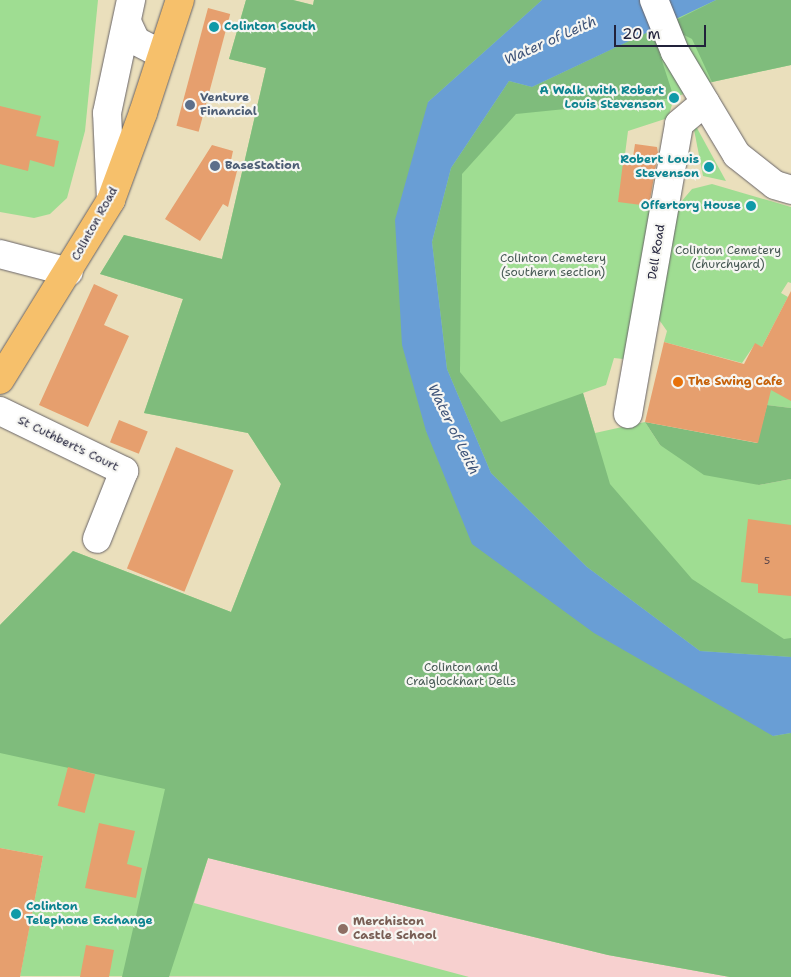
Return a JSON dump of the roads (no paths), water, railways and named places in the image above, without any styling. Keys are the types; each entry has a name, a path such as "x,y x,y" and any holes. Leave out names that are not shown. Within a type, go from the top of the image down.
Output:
{"main road":[{"name":"Colinton Road","path":"0,380 21,342 69,272 111,200 180,0"}],"street":[{"path":"654,0 675,52 737,155 775,185 791,190"},
{"path":"129,11 136,40 162,54"},
{"path":"111,200 107,113 129,11"},
{"name":"Dell Road","path":"628,414 679,124 705,102"},
{"path":"0,254 69,272"},
{"name":"St Cuthbert's Court","path":"0,412 124,471 97,539"}],"water":[{"name":"Water of Leith","path":"542,0 716,0 532,87 509,81 451,168 432,242 447,369 491,473 587,567 700,651 791,657 791,733 773,736 594,633 472,544 426,431 402,345 395,220 428,102"}],"place":[{"name":"Colinton South","path":"214,27"},
{"name":"A Walk with Robert Louis Stevenson","path":"674,98"},
{"name":"Venture Financial","path":"190,105"},
{"name":"BaseStation","path":"215,166"},
{"name":"Robert Louis Stevenson","path":"709,167"},
{"name":"Offertory House","path":"751,206"},
{"name":"The Swing Cafe","path":"678,382"},
{"name":"Colinton Telephone Exchange","path":"16,914"},
{"name":"Merchiston Castle School","path":"343,929"}],"park label":[{"name":"Colinton Cemetery (churchyard)","path":"728,258"},
{"name":"Colinton Cemetery (southern section)","path":"553,266"},
{"name":"Colinton and Craiglockhart Dells","path":"461,675"}]}
